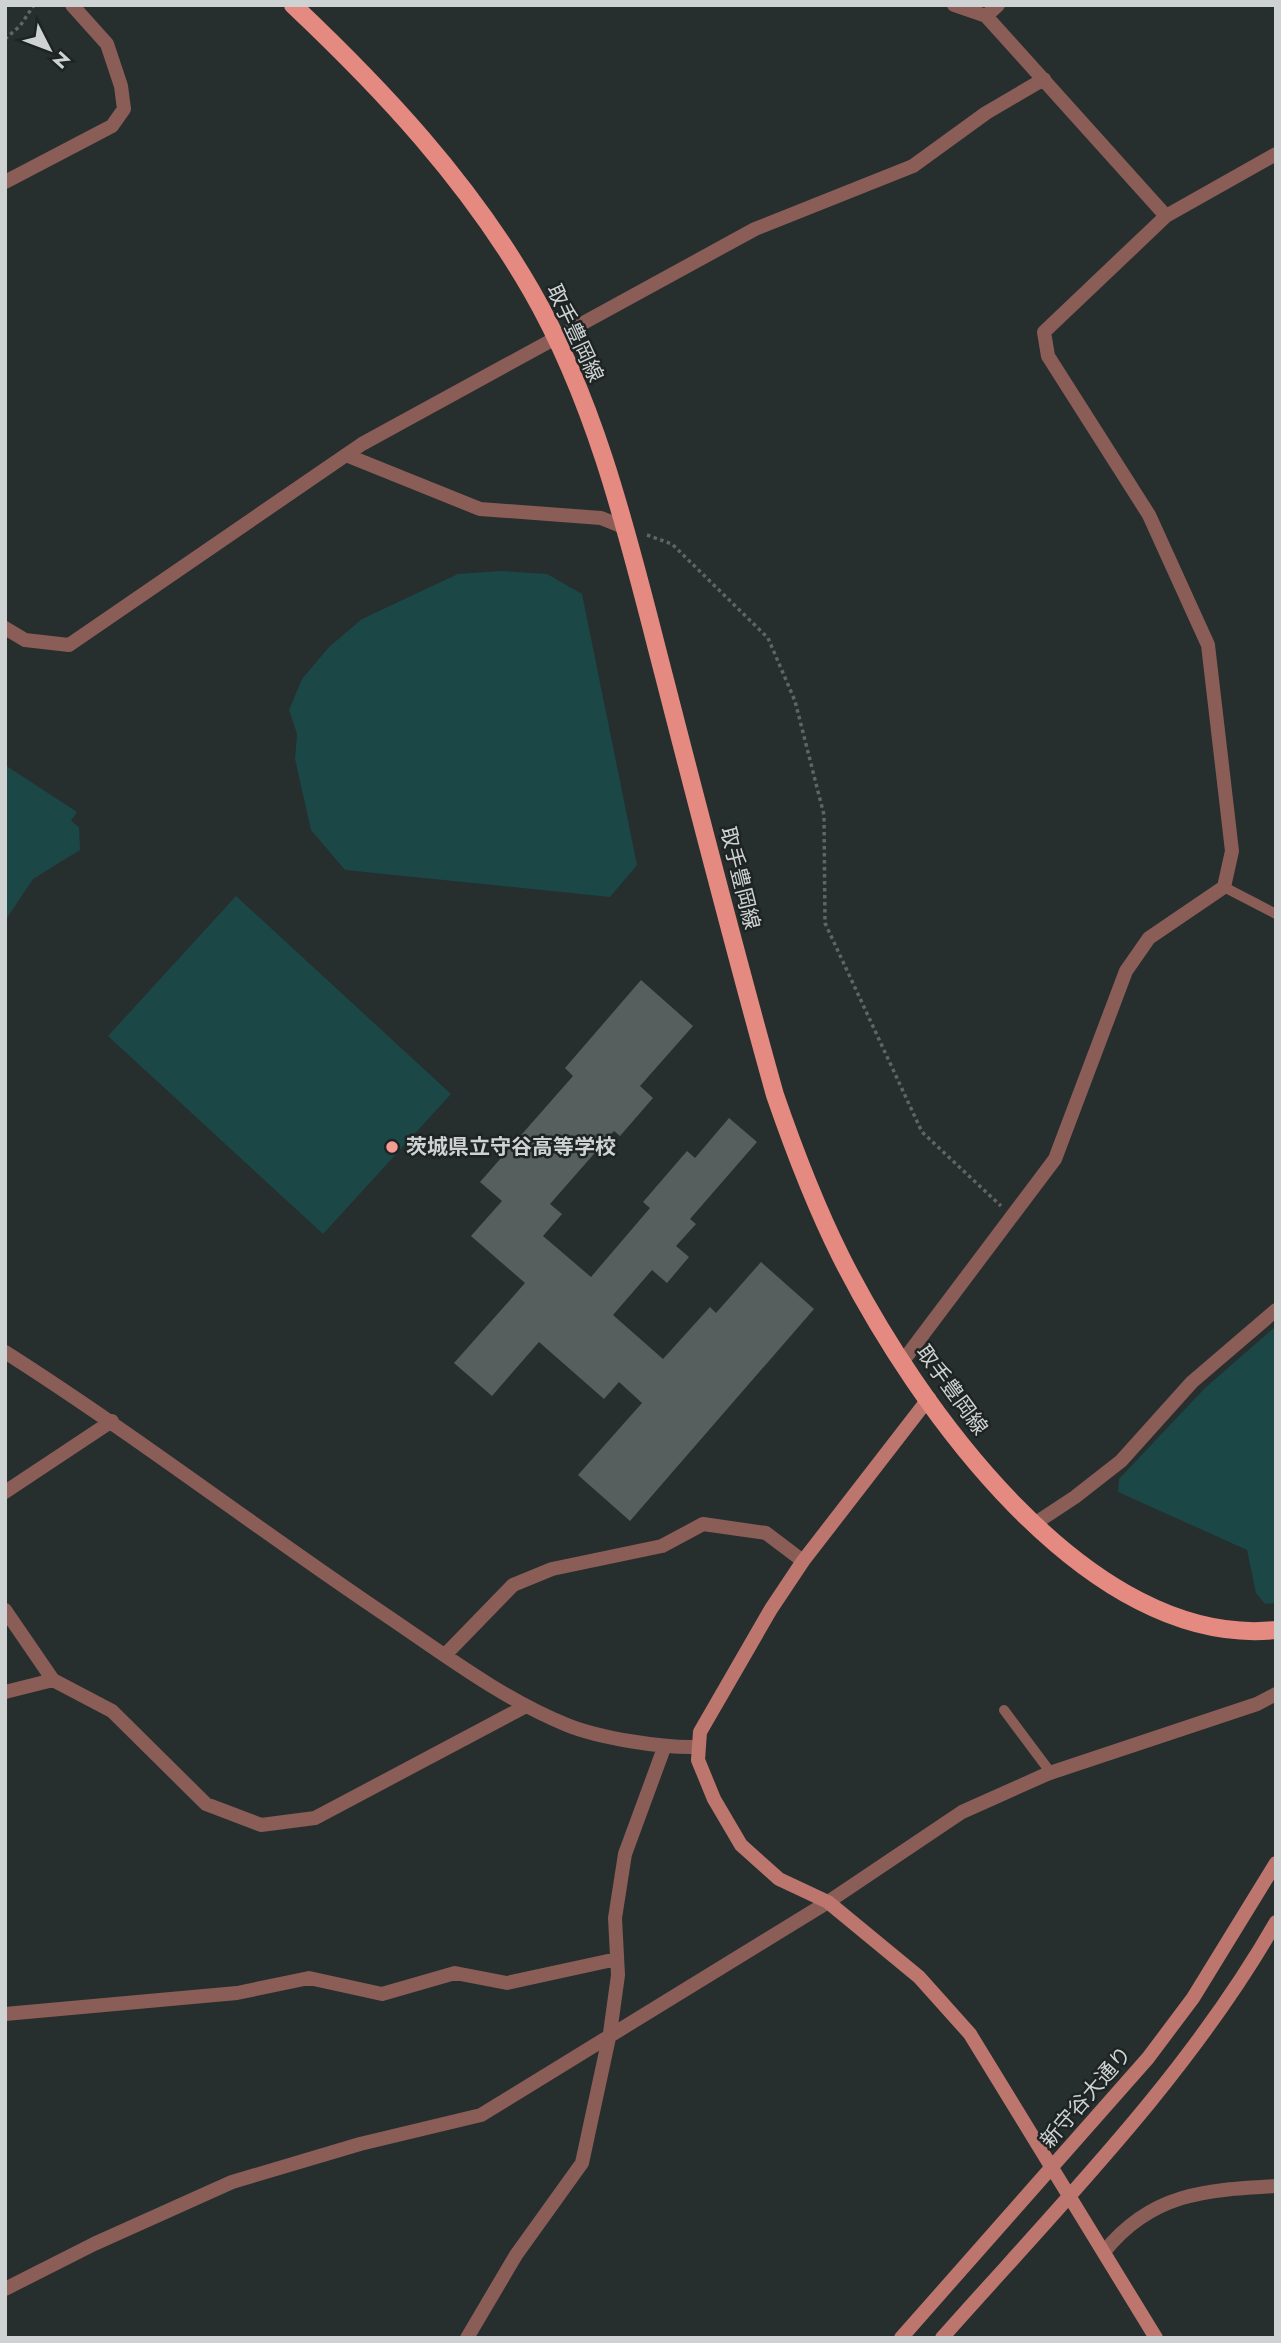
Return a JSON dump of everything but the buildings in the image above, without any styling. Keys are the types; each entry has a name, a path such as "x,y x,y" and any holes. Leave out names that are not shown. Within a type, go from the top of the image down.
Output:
{"main road":[{"name":"取手豊岡線","path":"293,5 421,133 510,256 555,336 589,420 626,528 775,1095 794,1149 841,1256 903,1361 977,1462 1034,1524 1099,1577 1131,1598 1160,1612 1213,1629 1276,1630"}],"street":[{"path":"5,182 112,126 124,109 121,86 107,44 72,5"},
{"path":"954,5 986,16 1166,216"},
{"path":"986,16 998,5"},
{"path":"5,628 25,640 69,645 346,455 555,336 755,229 913,166 986,113 1044,79"},
{"path":"903,1361 1055,1159 1126,971 1149,938 1224,887 1232,851 1208,645 1149,515 1048,356 1044,332 1166,216 1276,154"},
{"path":"346,455 480,509 601,518 626,528"},
{"path":"1034,1524 1075,1497 1121,1461 1192,1382 1276,1310"},
{"path":"5,1352 112,1421 328,1577 526,1706 569,1726 664,1748 697,1747"},
{"path":"929,1398 803,1561 771,1609 700,1732 697,1747 702,1775 741,1845 779,1879 828,1902 919,1977 970,2034 1054,2167 1156,2338"},
{"path":"5,1492 112,1421"},
{"path":"445,1655 513,1585 552,1569 662,1546 703,1524 766,1533 803,1561"},
{"path":"5,1611 53,1679 112,1711 206,1804 261,1825 315,1818 526,1706"},
{"path":"5,1692 53,1679"},
{"path":"5,2289 94,2244 232,2182 360,2144 481,2115 610,2033 828,1902 962,1812 1051,1773 1257,1704 1276,1695"},
{"path":"467,2338 516,2255 582,2163 610,2033 618,1975 615,1918 625,1853 664,1748"},
{"name":"新守谷大通り","path":"901,2338 1148,2058 1193,1998 1276,1863"},
{"path":"942,2338 1070,2194 1167,2079 1253,1962 1276,1922"},
{"path":"5,2014 237,1993 310,1978 382,1994 455,1973 507,1983 617,1959"},
{"path":"1104,2252 1122,2230 1160,2205 1192,2193 1276,2186"}],"lane":[{"path":"1224,887 1276,914"},
{"path":"1004,1710 1051,1773"}],"path":[{"path":"5,39 20,26 34,5"},
{"path":"626,528 672,544 768,638 794,701 824,815 825,923 922,1132 1013,1217"}],"shaded area":[{"path":"502,571 547,574 582,594 637,865 610,897 345,870 311,830 295,759 297,734 289,710 302,679 329,647 362,619 458,574"},
{"path":"5,765 77,812 71,821 79,827 80,850 33,879 5,921"},
{"path":"236,896 451,1094 323,1234 108,1036"},
{"path":"1276,1326 1276,1603 1265,1604 1256,1593 1247,1550 1118,1492 1119,1479 1205,1388"}],"place":[{"name":"茨城県立守谷高等学校","path":"392,1147"}]}
